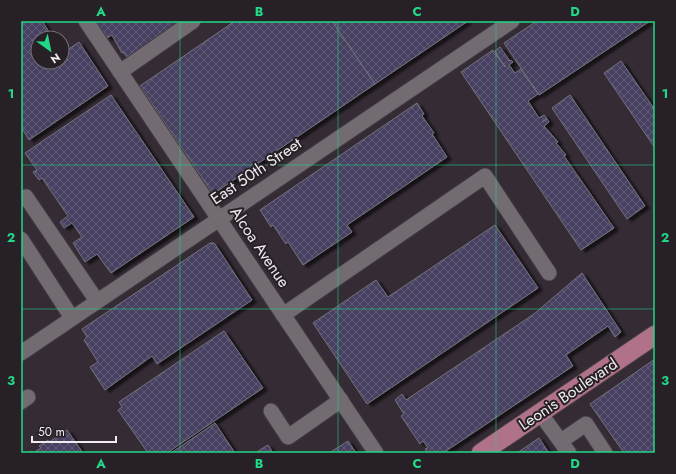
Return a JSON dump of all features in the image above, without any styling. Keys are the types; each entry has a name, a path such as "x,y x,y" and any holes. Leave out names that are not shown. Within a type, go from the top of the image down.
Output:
{"main road":[{"name":"Leonis Boulevard","path":"481,453 655,335"}],"street":[{"name":"Alcoa Avenue","path":"86,21 376,453"},
{"path":"120,72 193,21"},
{"name":"East 50th Street","path":"21,353 512,21"},
{"path":"283,314 485,176 549,273"},
{"path":"21,200 26,197 97,301"},
{"path":"21,239 72,318"},
{"path":"271,411 288,437 341,400"},
{"path":"540,413 565,447 586,424 605,453"}],"shaded area":[{"path":"21,21 655,21 655,453 21,453"}],"building":[{"path":"21,21 42,21 48,30 30,30 30,70 70,70 70,48 79,42 108,86 29,140 21,127"},
{"path":"96,21 181,21 130,61 123,52 122,53 112,35 107,38"},
{"path":"235,21 332,21 375,84 213,194 140,86"},
{"path":"332,21 468,21 375,84"},
{"path":"537,21 650,21 539,95 504,43"},
{"path":"500,47 510,61 511,60 513,62 509,65 515,73 521,69 538,94 528,101 539,118 544,115 547,119 549,122 544,126 558,142 556,143 566,155 564,156 614,228 581,250 461,72 493,50 505,67 495,51"},
{"path":"621,61 655,110 655,148 604,73"},
{"path":"111,95 194,217 111,273 97,254 85,262 73,243 82,237 72,223 64,228 60,222 68,216 42,178 39,180 33,172 37,170 25,153"},
{"path":"570,95 645,206 627,219 552,108"},
{"path":"417,103 424,114 422,116 434,133 432,134 447,157 347,225 352,232 303,265 288,242 286,244 273,225 271,227 260,210"},
{"path":"495,225 538,288 367,404 313,323 376,280 388,297"},
{"path":"210,243 214,243 217,247 252,300 157,364 152,356 105,390 90,367 98,362 84,340 87,337 82,329"},
{"path":"582,273 621,332 615,337 608,326 566,355 573,366 443,453 428,453 425,449 428,448 423,441 420,444 401,416 404,414 395,400 402,394 406,400 534,314"},
{"path":"224,331 263,388 167,453 148,453 118,410 122,407 119,402"},
{"path":"655,359 655,453 624,453 590,404"},
{"path":"215,423 235,453 171,453"},
{"path":"67,430 83,453 33,453 41,448 39,446 48,440 49,442"},
{"path":"539,438 549,453 517,453"},
{"path":"348,441 356,453 329,453"},
{"path":"268,445 273,453 255,453"}]}
